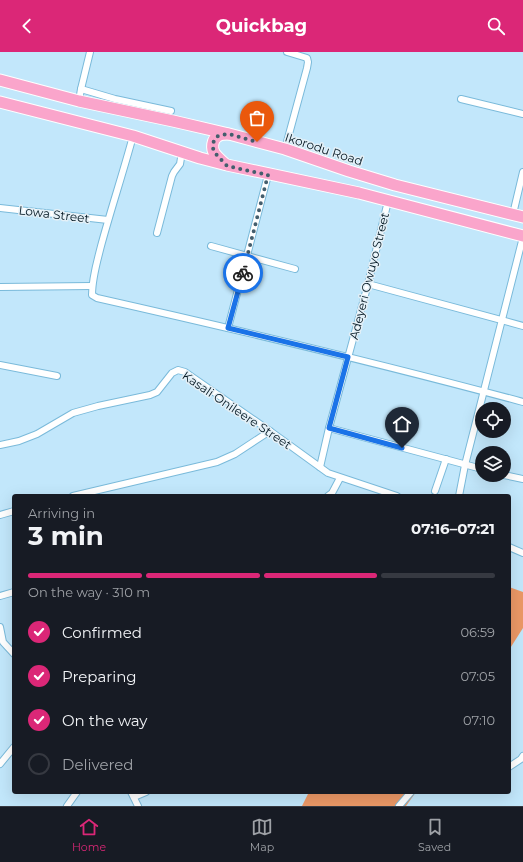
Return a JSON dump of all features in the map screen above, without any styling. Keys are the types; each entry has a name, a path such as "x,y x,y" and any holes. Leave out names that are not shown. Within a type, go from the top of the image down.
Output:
{"highway":[{"name":"Ikorodu Road","path":"0,80 79,102 229,134 285,149 395,185 518,216"},
{"path":"0,102 134,136 227,166 359,193 523,237"},
{"path":"227,166 214,152 213,143 216,137 229,134"}],"street":[{"path":"79,102 80,89 90,52"},
{"path":"285,149 308,62 306,58 287,52"},
{"path":"80,89 115,99 171,110"},
{"path":"461,99 523,114"},
{"path":"134,136 108,220 92,286 92,295 97,298 348,357 523,402"},
{"path":"157,233 172,176 180,164 182,152"},
{"path":"518,216 523,172"},
{"path":"228,328 268,175"},
{"name":"Adeyeri Owuyo Street","path":"320,467 388,201"},
{"name":"Lowa Street","path":"0,208 108,220"},
{"path":"459,494 465,465 523,237"},
{"path":"211,246 295,269"},
{"path":"368,284 523,326"},
{"path":"0,286 92,286"},
{"path":"0,365 57,376"},
{"name":"Kasali Onileere Street","path":"0,445 19,441 37,434 73,413 150,395 157,392 172,373 178,370 185,372 328,473 391,494"},
{"path":"329,428 475,467"},
{"path":"82,494 218,462 235,454 270,431"},
{"path":"435,491 446,460"},
{"path":"511,476 523,479"},
{"path":"330,494 340,478"},
{"path":"0,515 12,512"},
{"path":"511,548 523,553"},
{"path":"0,596 12,593"},
{"path":"0,627 1,644 12,652"},
{"path":"0,764 12,749"},
{"path":"511,766 523,756"},
{"path":"68,806 76,794"},
{"path":"132,794 138,806"},
{"path":"399,806 409,794"}],"shaded area":[{"path":"511,588 523,592 523,628 511,647"},
{"path":"308,794 415,794 406,806 302,806"}],"way so far":[{"path":"243,273 268,175 227,166 214,152 213,143 216,137 229,134 257,142"}],"route":[{"path":"243,273 228,328 348,357 329,428 402,448"}]}
